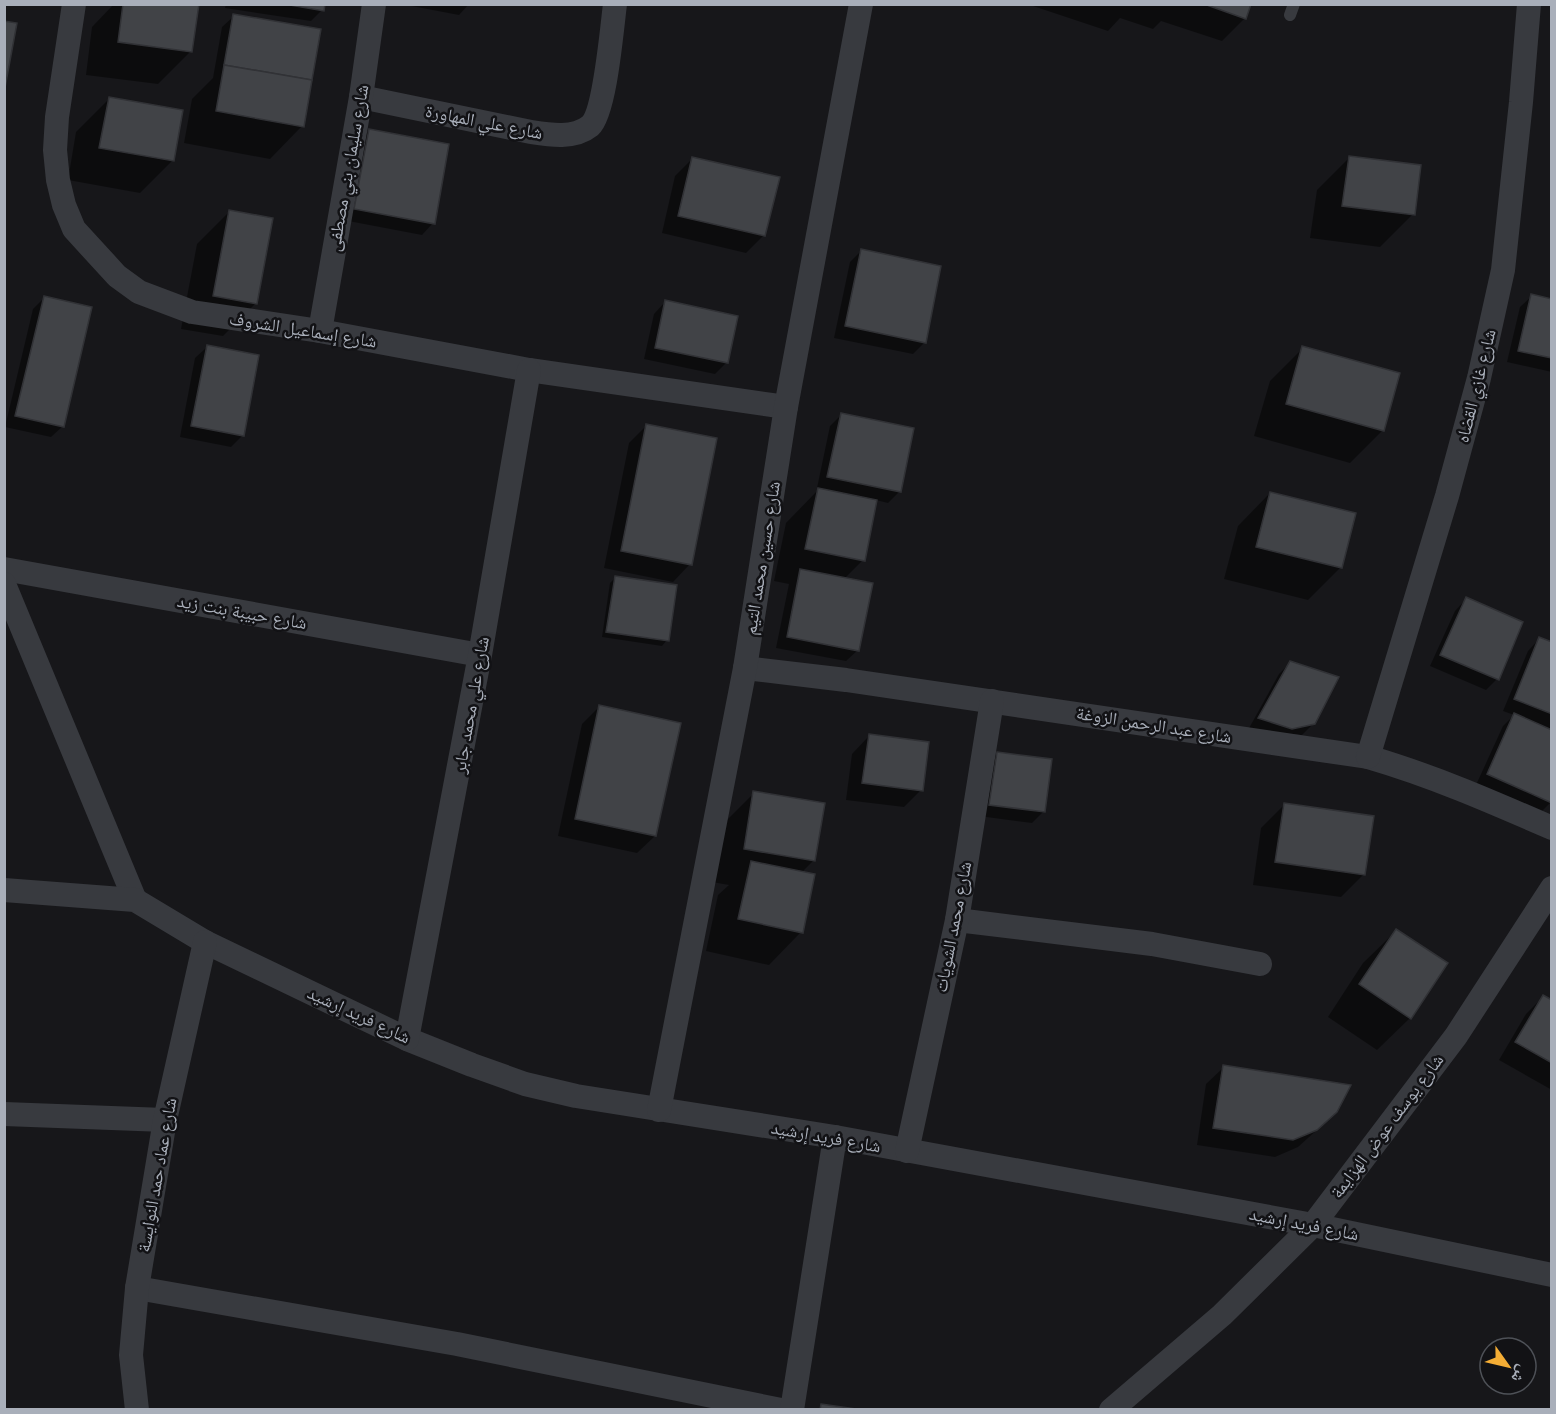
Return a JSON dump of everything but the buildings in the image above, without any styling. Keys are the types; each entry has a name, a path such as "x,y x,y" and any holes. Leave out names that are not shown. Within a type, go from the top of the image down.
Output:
{"street":[{"name":"شارع إسماعيل الشروف","path":"74,4 57,117 55,150 58,180 64,205 74,229 117,276 139,292 192,312 320,331 529,370 786,407"},
{"name":"شارع سليمان بني مصطفى","path":"320,331 361,97 374,4"},
{"name":"شارع علي المهاورة","path":"361,97 531,132 555,135 578,132 595,120 601,103 615,4"},
{"name":"شارع حسين محمد التيم","path":"659,1110 745,668 786,407 861,4"},
{"name":"شارع غازي القضاه","path":"1368,757 1447,496 1479,378 1503,270 1529,4"},
{"name":"شارع علي محمد جابر","path":"407,1039 480,655 529,370"},
{"name":"شارع حبيبة بنت زيد","path":"4,570 480,655"},
{"path":"4,584 135,900"},
{"name":"شارع عبد الرحمن الزوغة","path":"745,668 846,680 1368,757 1424,774 1551,828"},
{"name":"شارع محمد الشويات","path":"907,1151 957,920 992,701"},
{"name":"شارع يوسف عوض الهزايمة","path":"1111,1410 1222,1315 1313,1225 1456,1036 1551,888"},
{"name":"شارع فريد إرشيد","path":"4,890 135,900 205,942 407,1039 525,1084 576,1096 835,1137 1313,1225 1551,1275"},
{"path":"957,920 1152,944 1260,964"},
{"name":"شارع عماد حمد النوايسة","path":"137,1410 131,1355 137,1288 165,1120 205,942"},
{"path":"4,1114 165,1120"},
{"path":"792,1410 835,1137"},
{"path":"137,1288 457,1344 781,1410"}]}
